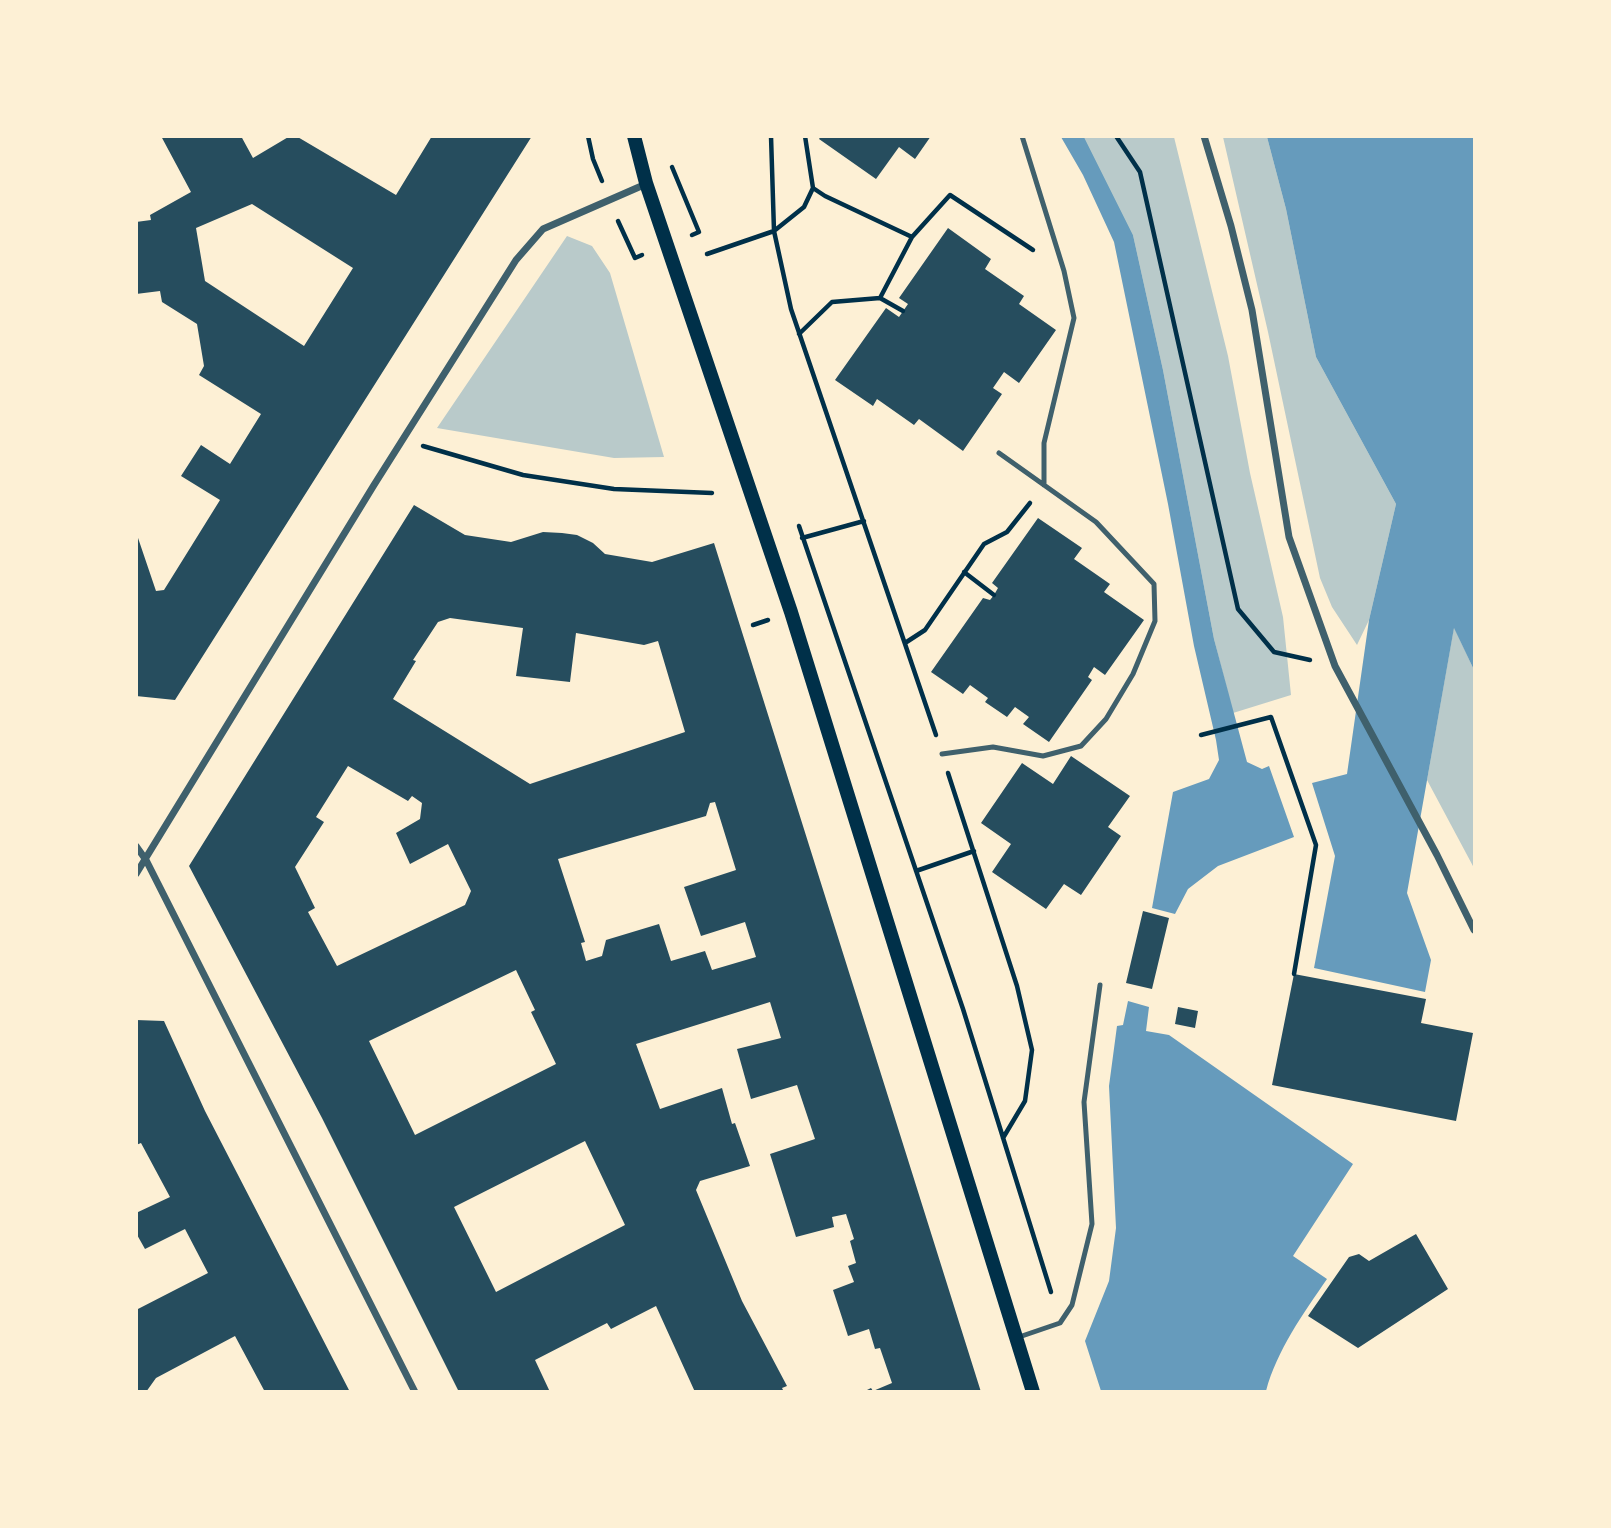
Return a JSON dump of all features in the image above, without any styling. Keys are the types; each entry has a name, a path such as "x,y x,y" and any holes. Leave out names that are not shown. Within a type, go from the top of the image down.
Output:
{"main road":[{"path":"634,136 646,183 791,612 1033,1391"}],"street":[{"path":"1204,136 1252,310 1289,537 1335,666 1348,694 1475,930"},
{"path":"136,874 402,440 516,260 543,229 646,183"},
{"path":"136,846 146,860 415,1391"}],"lane":[{"path":"1022,136 1064,271 1074,318 1044,443 1044,485"},
{"path":"942,754 993,747 1043,756 1080,746 1105,719 1133,674 1155,621 1154,584 1096,522 999,453"},
{"path":"1016,1338 1060,1323 1072,1305 1092,1224 1084,1102 1100,985"}],"path":[{"path":"771,136 774,231 791,309 974,851 1017,986 1032,1050 1025,1101 1003,1138"},
{"path":"707,254 774,231 804,207 813,188 805,136"},
{"path":"1116,136 1140,172 1238,609 1274,652 1335,666"},
{"path":"674,173 699,232"},
{"path":"813,188 912,237"},
{"path":"880,298 912,237 950,195 1064,271"},
{"path":"799,334 832,302 880,298 903,311"},
{"path":"402,440 523,475 614,489 712,493"},
{"path":"905,643 925,630 984,544 1007,532 1044,485"},
{"path":"802,538 864,521"},
{"path":"799,526 963,1009 1060,1323"},
{"path":"964,572 994,595"},
{"path":"753,625 773,619"},
{"path":"1201,735 1271,717 1317,845 1294,974"},
{"path":"916,871 974,851"}],"shaded area":[{"path":"1084,137 1174,137 1228,356 1250,473 1283,617 1291,695 1233,713 1214,639 1163,370 1133,235"},
{"path":"1223,137 1267,137 1286,209 1316,357 1396,504 1369,620 1357,645 1332,607 1320,578"},
{"path":"567,236 592,246 610,273 664,457 614,458 437,428"},
{"path":"1454,627 1474,670 1474,868 1427,780"}],"water":[{"path":"1061,137 1084,137 1133,235 1163,370 1214,639 1247,762 1262,769 1269,766 1294,837 1218,866 1188,889 1175,914 1152,908 1173,792 1209,779 1219,760 1114,242 1083,175"},
{"path":"1267,137 1474,137 1474,670 1454,628 1407,893 1431,960 1425,992 1314,968 1335,856 1312,783 1347,774 1369,620 1396,504 1316,357 1286,209"},
{"path":"1128,1001 1149,1007 1146,1031 1169,1035 1353,1164 1293,1256 1327,1279 1284,1347 1266,1391 1101,1391 1085,1341 1109,1281 1116,1228 1109,1086 1117,1026 1123,1025"}],"building":[{"path":"161,136 241,136 253,158 290,136 296,136 396,195 432,136 532,136 175,700 136,696 136,532 156,591 164,590 220,500 181,476 201,445 230,464 261,414 199,375 204,366 197,324 162,302 160,291 136,294 136,222 151,220 150,215 191,192","holes":["252,204 353,268 304,346 205,281 196,228"]},
{"path":"821,136 931,136 915,159 899,147 876,179 819,139"},
{"path":"948,228 991,259 985,269 1024,296 1019,304 1056,330 1019,383 1004,372 993,388 1002,394 963,451 919,419 914,425 877,399 873,406 835,380 886,308 899,317 908,304 899,298"},
{"path":"414,505 465,535 511,542 543,532 577,535 593,543 605,554 652,562 714,543 981,1392 863,1392 892,1383 880,1348 875,1349 869,1329 848,1336 833,1290 854,1282 848,1266 856,1263 850,1241 854,1239 846,1214 832,1217 834,1227 796,1237 770,1154 815,1139 797,1085 751,1099 737,1049 781,1038 770,1002 636,1044 660,1109 722,1088 732,1124 735,1123 750,1166 700,1181 696,1190 742,1301 787,1386 782,1388 784,1392 695,1392 656,1306 611,1329 607,1323 535,1360 550,1392 459,1392 322,1118 189,866","holes":["450,618 523,628 516,676 570,682 576,633 644,645 658,641 685,732 530,784 393,699 416,661 413,660 438,622","348,766 408,801 412,796 422,803 420,819 396,833 410,864 448,844 471,891 465,905 337,966 308,912 315,908 295,867 324,822 316,817","715,802 736,870 684,887 701,936 745,922 756,957 712,970 705,951 671,961 659,924 606,940 602,956 586,961 581,943 585,942 558,859 706,816 710,803","516,970 535,1010 531,1012 556,1064 415,1135 369,1041","585,1141 625,1225 496,1292 454,1207"]},
{"path":"1038,518 1082,548 1074,559 1110,584 1104,592 1144,620 1105,675 1094,667 1088,677 1092,680 1049,742 1023,724 1029,717 1015,707 1007,717 985,702 988,698 970,685 963,694 931,672 983,598 990,600 994,595 998,588 992,583"},
{"path":"1071,756 1130,796 1108,827 1121,836 1081,895 1064,884 1046,909 992,872 1011,844 981,823 1022,763 1053,784"},
{"path":"1143,911 1169,918 1152,989 1126,983"},
{"path":"1294,974 1426,999 1421,1023 1473,1033 1456,1121 1272,1085"},
{"path":"1178,1007 1198,1011 1195,1028 1175,1024"},
{"path":"136,1020 164,1021 205,1111 350,1392 265,1392 235,1336 156,1378 146,1392 136,1392 136,1310 208,1273 185,1229 145,1249 136,1233 136,1213 170,1197 141,1143 136,1145"},
{"path":"1416,1234 1448,1289 1358,1348 1308,1316 1349,1257 1359,1254 1369,1261"}]}
